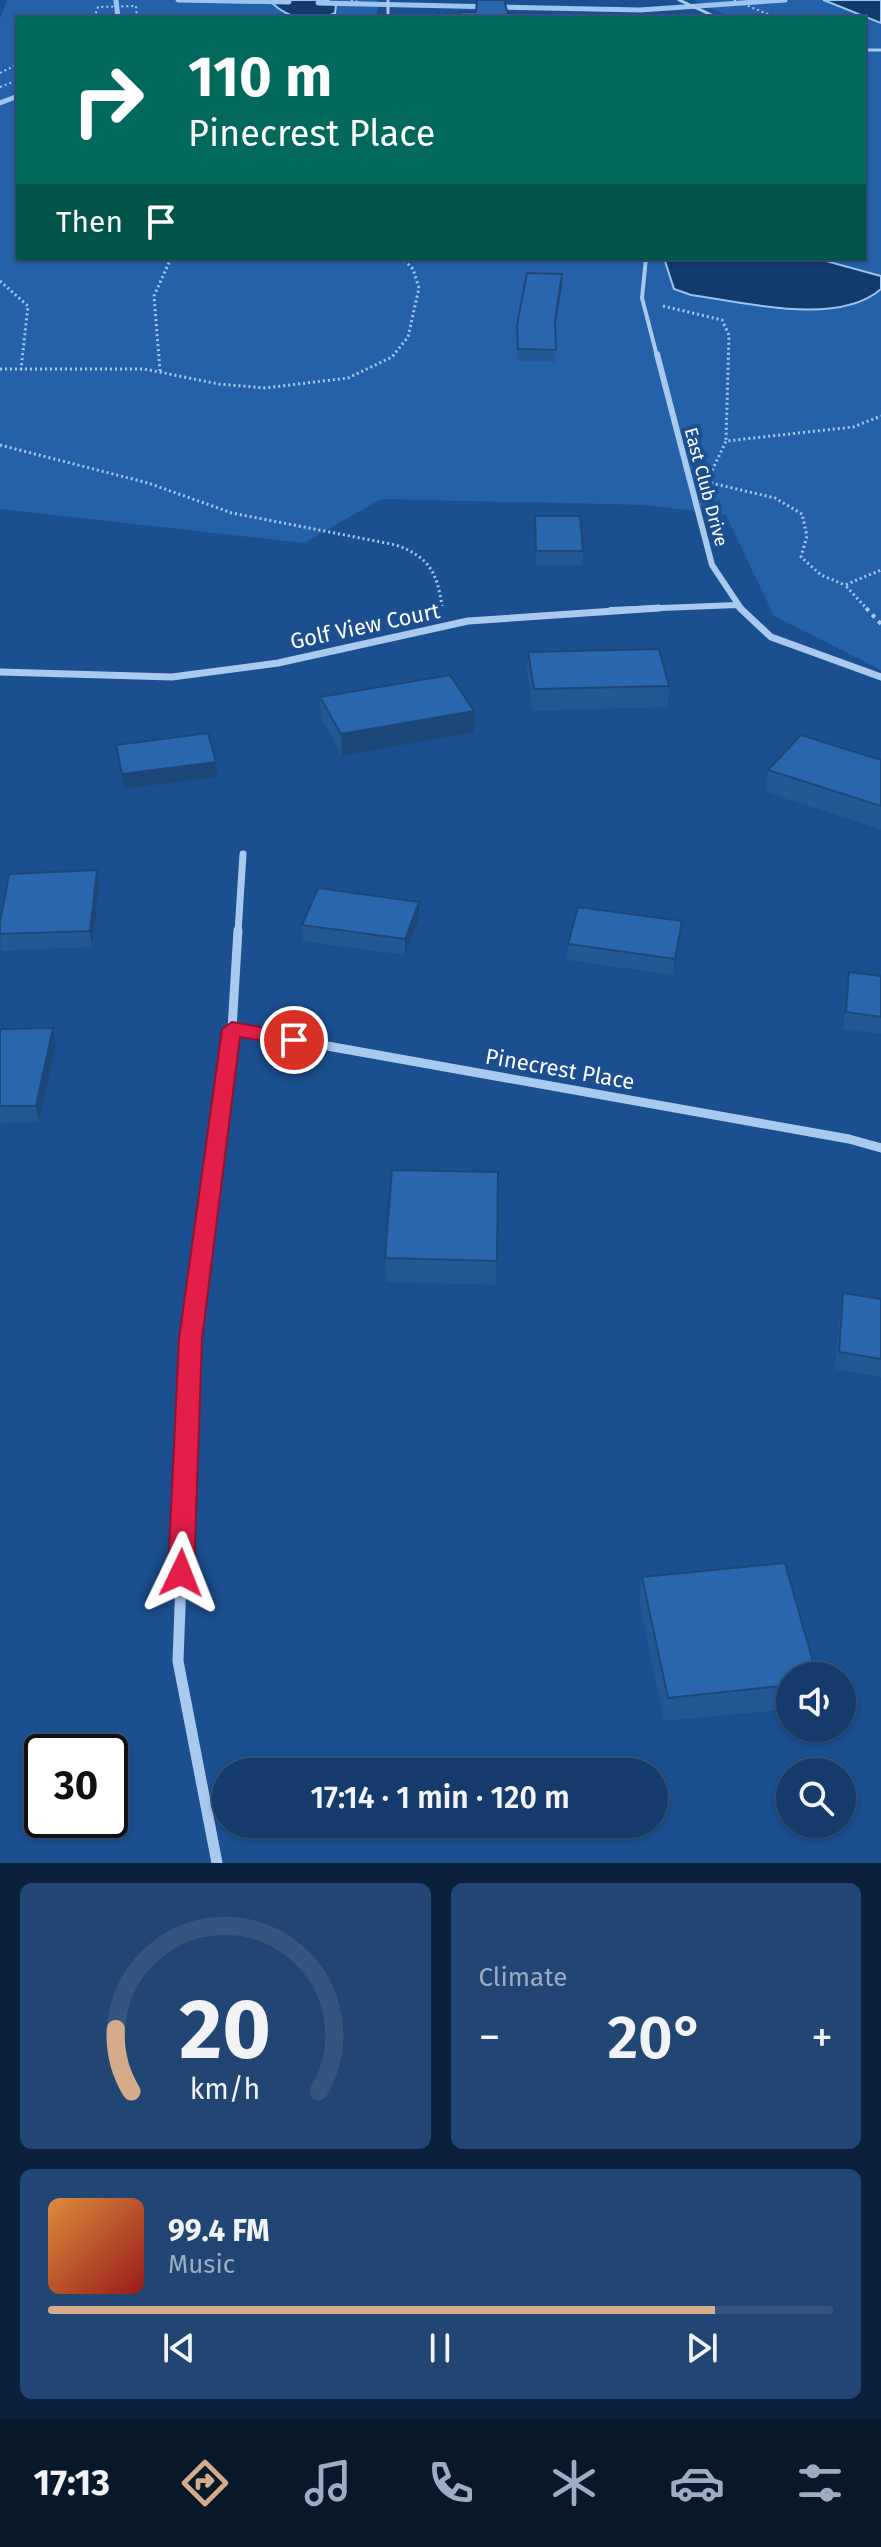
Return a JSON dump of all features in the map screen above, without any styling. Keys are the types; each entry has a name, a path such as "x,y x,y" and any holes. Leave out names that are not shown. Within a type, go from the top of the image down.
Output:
{"street":[{"path":"679,0 714,16"},
{"name":"East Club Drive","path":"646,260 642,298 712,565 737,605 771,637 881,677"},
{"name":"Golf View Court","path":"0,672 120,678 186,676 278,663 445,627 590,611 737,605"},
{"path":"217,1863 178,1661 190,1339 232,1029 243,854"},
{"name":"Pinecrest Place","path":"232,1029 849,1139 881,1148"}],"path":[{"path":"351,0 372,6 373,10"},
{"path":"734,0 772,16"},
{"path":"137,16 139,1"},
{"path":"94,16 98,7 136,6"},
{"path":"160,371 154,296 170,260"},
{"path":"0,369 91,367 160,371 221,384 293,387 352,378 383,364 406,341 422,294 414,266 405,260"},
{"path":"0,281 28,306 21,369"},
{"path":"642,298 690,315 722,320 729,335 726,441 706,483 775,498 802,514 807,536 801,557 821,575 845,585 881,624"},
{"path":"726,441 853,427 881,416"},
{"path":"0,445 148,483 232,513 396,545 421,554 434,563 445,627"},
{"path":"845,585 881,570"}],"shaded area":[{"path":"7,0 378,0 377,16 16,16 16,260 866,260 866,16 729,16 693,0 881,0 881,670 774,616 726,515 647,505 381,499 304,543 0,509 0,19"},
{"path":"327,0 336,6 335,13 327,16 294,16 272,3"},
{"path":"823,0 881,0 881,23 866,16"},
{"path":"665,260 822,260 881,276 881,289 863,300 840,307 816,309 763,306 691,295 674,289"}],"building":[{"path":"477,0 504,0 508,16 460,16 459,12 476,12"},
{"path":"527,273 562,274 555,321 556,350 518,349 517,325"},
{"path":"535,516 580,516 583,551 536,551"},
{"path":"659,649 669,686 534,689 528,652"},
{"path":"450,675 474,711 341,734 320,697"},
{"path":"208,733 216,762 122,774 116,745"},
{"path":"801,735 881,760 881,806 768,770"},
{"path":"97,870 90,931 0,934 9,874"},
{"path":"318,888 419,902 405,939 302,925"},
{"path":"578,907 682,921 675,959 568,944"},
{"path":"849,972 881,976 881,1017 846,1012"},
{"path":"53,1028 36,1106 0,1106 0,1029"},
{"path":"392,1170 498,1172 497,1261 385,1258"},
{"path":"843,1293 881,1299 881,1359 839,1352"},
{"path":"785,1563 813,1662 776,1662 776,1686 668,1698 642,1577"}],"waterway":[{"path":"116,0 118,16"},
{"path":"178,0 289,2"},
{"path":"318,3 640,10 785,0"},
{"path":"0,103 16,97"}],"route":[{"path":"181,1573 190,1339 232,1029 294,1040"}]}
